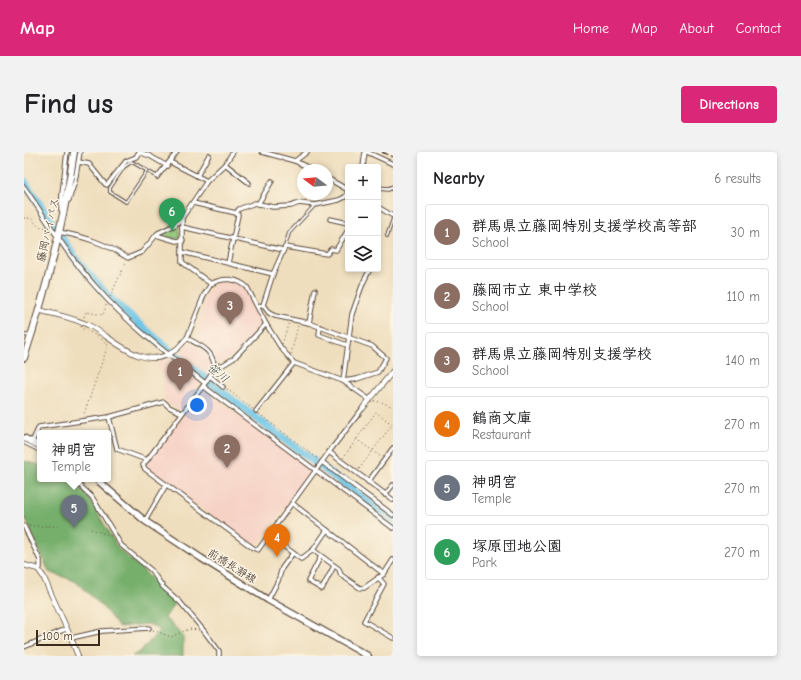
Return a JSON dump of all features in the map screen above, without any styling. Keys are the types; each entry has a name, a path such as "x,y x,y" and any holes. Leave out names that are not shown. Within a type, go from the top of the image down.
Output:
{"highway":[{"name":"藤岡バイパス","path":"24,358 38,310 56,232 61,221 74,152"}],"main road":[{"path":"24,438 37,444"},
{"name":"前橋長瀞線","path":"100,482 145,520 200,558 268,600 368,656"}],"street":[{"path":"61,221 62,194 67,152"},
{"path":"61,221 75,181 80,152"},
{"path":"79,162 89,164 107,185 126,161 136,157 139,152 150,156 167,166"},
{"path":"158,177 177,152"},
{"path":"56,232 90,239 114,248 128,258 142,252 158,233 175,225 182,218 207,181 225,164 233,152"},
{"path":"265,152 300,164"},
{"path":"295,162 307,152"},
{"path":"364,164 366,152 393,164"},
{"path":"197,176 210,155"},
{"path":"170,162 207,181"},
{"path":"225,164 249,183"},
{"path":"258,204 272,181"},
{"path":"333,182 345,189"},
{"path":"24,187 77,263 95,286 146,336 170,354 204,384 393,528"},
{"path":"381,188 388,189 393,187"},
{"path":"236,213 238,209 255,203 273,207 292,206 299,203 315,205 339,200 345,197"},
{"path":"193,203 236,213"},
{"path":"381,209 391,215 393,210"},
{"path":"228,263 238,215 236,213"},
{"path":"182,218 182,262 211,284"},
{"path":"330,219 345,222"},
{"path":"182,226 233,239 327,254 331,248 336,250 345,235"},
{"path":"156,235 176,241 182,240"},
{"path":"263,305 273,274 284,248"},
{"path":"182,252 273,274"},
{"path":"343,381 352,314 368,272"},
{"path":"38,310 90,326 128,351 141,357 152,358 170,354 187,338 204,295 211,284 231,279 242,283 246,287 281,348 294,363 343,381 370,400"},
{"path":"309,323 315,290"},
{"path":"258,307 263,305"},
{"path":"263,305 269,313 275,316 309,323 372,346 386,358 378,372 357,379 343,381"},
{"path":"214,366 223,365 234,358 266,324"},
{"path":"320,327 319,335 347,345"},
{"path":"187,338 212,355 215,368 143,465 145,469 252,548 258,550 329,452 393,370"},
{"path":"256,411 294,363"},
{"path":"210,376 223,387"},
{"path":"38,430 40,427 109,417 164,402 182,413"},
{"path":"109,417 117,449 147,460"},
{"path":"32,442 37,433"},
{"path":"368,482 393,448"},
{"path":"329,452 393,500"},
{"path":"322,462 393,515"},
{"path":"77,482 92,497 121,546 151,570 164,587 180,602 204,631 219,652 219,656"},
{"path":"145,520 166,484"},
{"path":"385,495 393,485"},
{"path":"292,503 384,574"},
{"path":"24,526 40,560 40,568 38,569"},
{"path":"269,534 301,559 313,550 327,530"},
{"path":"313,550 339,569 341,575 360,588 364,588 384,574 393,560"},
{"path":"268,600 278,581 282,568 293,553"},
{"path":"321,556 308,581 322,589 334,566"},
{"path":"24,565 38,569 46,582 78,656"},
{"path":"378,577 384,584 364,621 393,638"},
{"path":"71,638 102,631 149,628"},
{"path":"24,647 66,629"}],"lane":[{"path":"147,170 126,202 110,192 110,188 120,172 124,167 132,162 147,170 158,177"},
{"path":"284,248 289,233 315,205"},
{"path":"387,236 393,219"},
{"path":"24,334 31,336"},
{"path":"24,443 37,450"}],"path":[{"path":"24,218 31,218 38,226 51,229 56,232"},
{"path":"110,295 128,258"},
{"path":"81,421 108,345 99,337 81,328 82,323 86,312 103,315 108,300"},
{"path":"281,348 289,320"},
{"path":"290,358 299,321"},
{"path":"223,387 322,462"},
{"path":"370,400 381,402 393,407"},
{"path":"340,461 376,412 393,425 356,473"},
{"path":"356,439 385,460"},
{"path":"24,526 60,526"},
{"path":"90,528 116,538"},
{"path":"149,628 171,637 189,629 204,631"}],"shaded area":[{"path":"231,280 239,283 244,288 261,321 259,328 234,356 218,364 216,363 212,352 200,340 199,331 205,298 214,283"},
{"path":"190,342 204,350 212,361 212,369 209,375 179,353"},
{"path":"171,358 202,382 181,410 170,405 165,400 163,380 157,363"},
{"path":"202,390 205,390 308,468 310,474 257,545 251,545 146,467 146,464"}],"green space":[{"path":"179,223 180,238 170,238 159,234"},
{"path":"24,461 37,464 37,482 74,482 79,486 89,498 118,548 175,602 165,618 183,636 183,656 132,656 140,652 160,630 149,624 119,627 101,605 75,581 49,572 24,515"}],"waterway":[{"name":"笹川","path":"24,181 75,258 107,295 126,313 174,354 241,407 393,520"}],"railway":[{"path":"382,152 393,157"}],"place":[{"name":"塚原団地公園","path":"172,231"},
{"name":"群馬県立藤岡特別支援学校","path":"230,325"},
{"name":"群馬県立藤岡特別支援学校高等部","path":"180,391"},
{"name":"藤岡市立 東中学校","path":"227,468"},
{"name":"神明宮","path":"74,528"},
{"name":"鶴商文庫","path":"277,557"}]}
